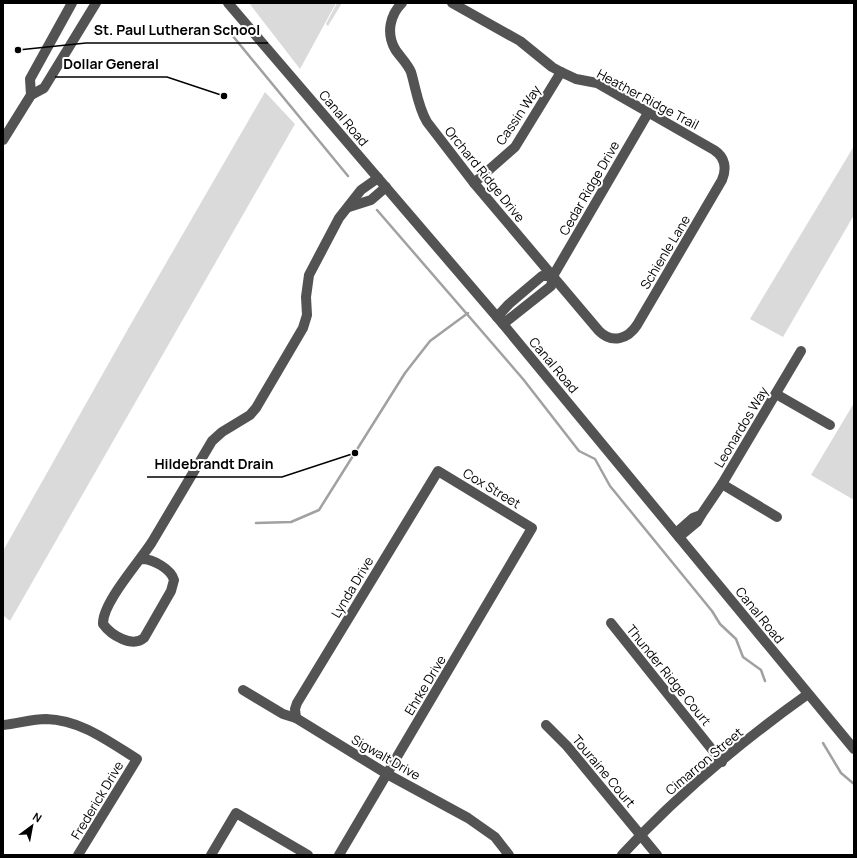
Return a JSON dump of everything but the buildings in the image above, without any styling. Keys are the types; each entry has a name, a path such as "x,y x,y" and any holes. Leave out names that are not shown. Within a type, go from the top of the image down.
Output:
{"street":[{"path":"31,95 30,79 72,3"},
{"path":"3,140 31,95 44,88 96,3"},
{"name":"Canal Road","path":"228,3 500,321 854,748"},
{"name":"Orchard Ridge Drive","path":"402,3 392,19 390,30 392,43 408,66 423,116 474,183 599,331 612,339"},
{"name":"Heather Ridge Trail","path":"452,3 520,41 552,67 576,79 597,83 718,153 725,164"},
{"name":"Cassin Way","path":"474,183 515,147 561,72"},
{"name":"Cedar Ridge Drive","path":"500,321 551,286 553,276 648,113"},
{"name":"Schienle Lane","path":"612,339 625,337 633,330 722,180 725,171 725,164"},
{"path":"142,559 147,559 169,572 174,580 171,591 144,638 139,642 134,642 128,641 107,629 103,624 103,618 126,578 142,559 212,441 222,432 250,415 260,403 303,328 306,315 306,297 309,276 336,224 361,190 378,178"},
{"path":"349,207 371,200 386,187"},
{"name":"Leonardos Way","path":"678,535 697,522 722,484 801,351"},
{"path":"776,394 830,425"},
{"name":"Cox Street","path":"438,471 532,528"},
{"name":"Lynda Drive","path":"296,718 295,709 297,703 438,471"},
{"path":"722,484 777,517"},
{"name":"Ehrke Drive","path":"339,855 532,528"},
{"name":"Thunder Ridge Court","path":"611,623 722,762"},
{"name":"Sigwalt Drive","path":"243,690 283,714 296,718 387,774 481,827 495,837 509,855"},
{"name":"Cimarron Street","path":"622,855 641,835 722,762 808,694"},
{"name":"Frederick Drive","path":"3,725 39,719 69,721 99,735 137,759 78,855"},
{"name":"Touraine Court","path":"546,725 567,746 657,855"},
{"path":"211,855 236,812 308,855"}],"shaded area":[{"path":"249,3 336,3 300,69"},
{"path":"337,3 342,3 328,26 326,24"},
{"path":"265,92 295,124 10,621 3,615 3,551 128,329"},
{"path":"854,146 854,215 783,337 750,319"},
{"path":"854,403 854,500 811,475"}],"waterway":[{"path":"232,35 348,176"},
{"path":"377,210 523,379 579,451 595,459 610,486 712,611 720,624 736,639 743,657 761,670 765,681"},
{"path":"256,523 291,522 319,510 405,373 430,341 468,313"},
{"path":"823,743 841,773 854,784"}],"place":[{"name":"St. Paul Lutheran School","path":"18,50"},
{"name":"Dollar General","path":"224,96"},
{"name":"Hildebrandt Drain","path":"355,453"}]}
